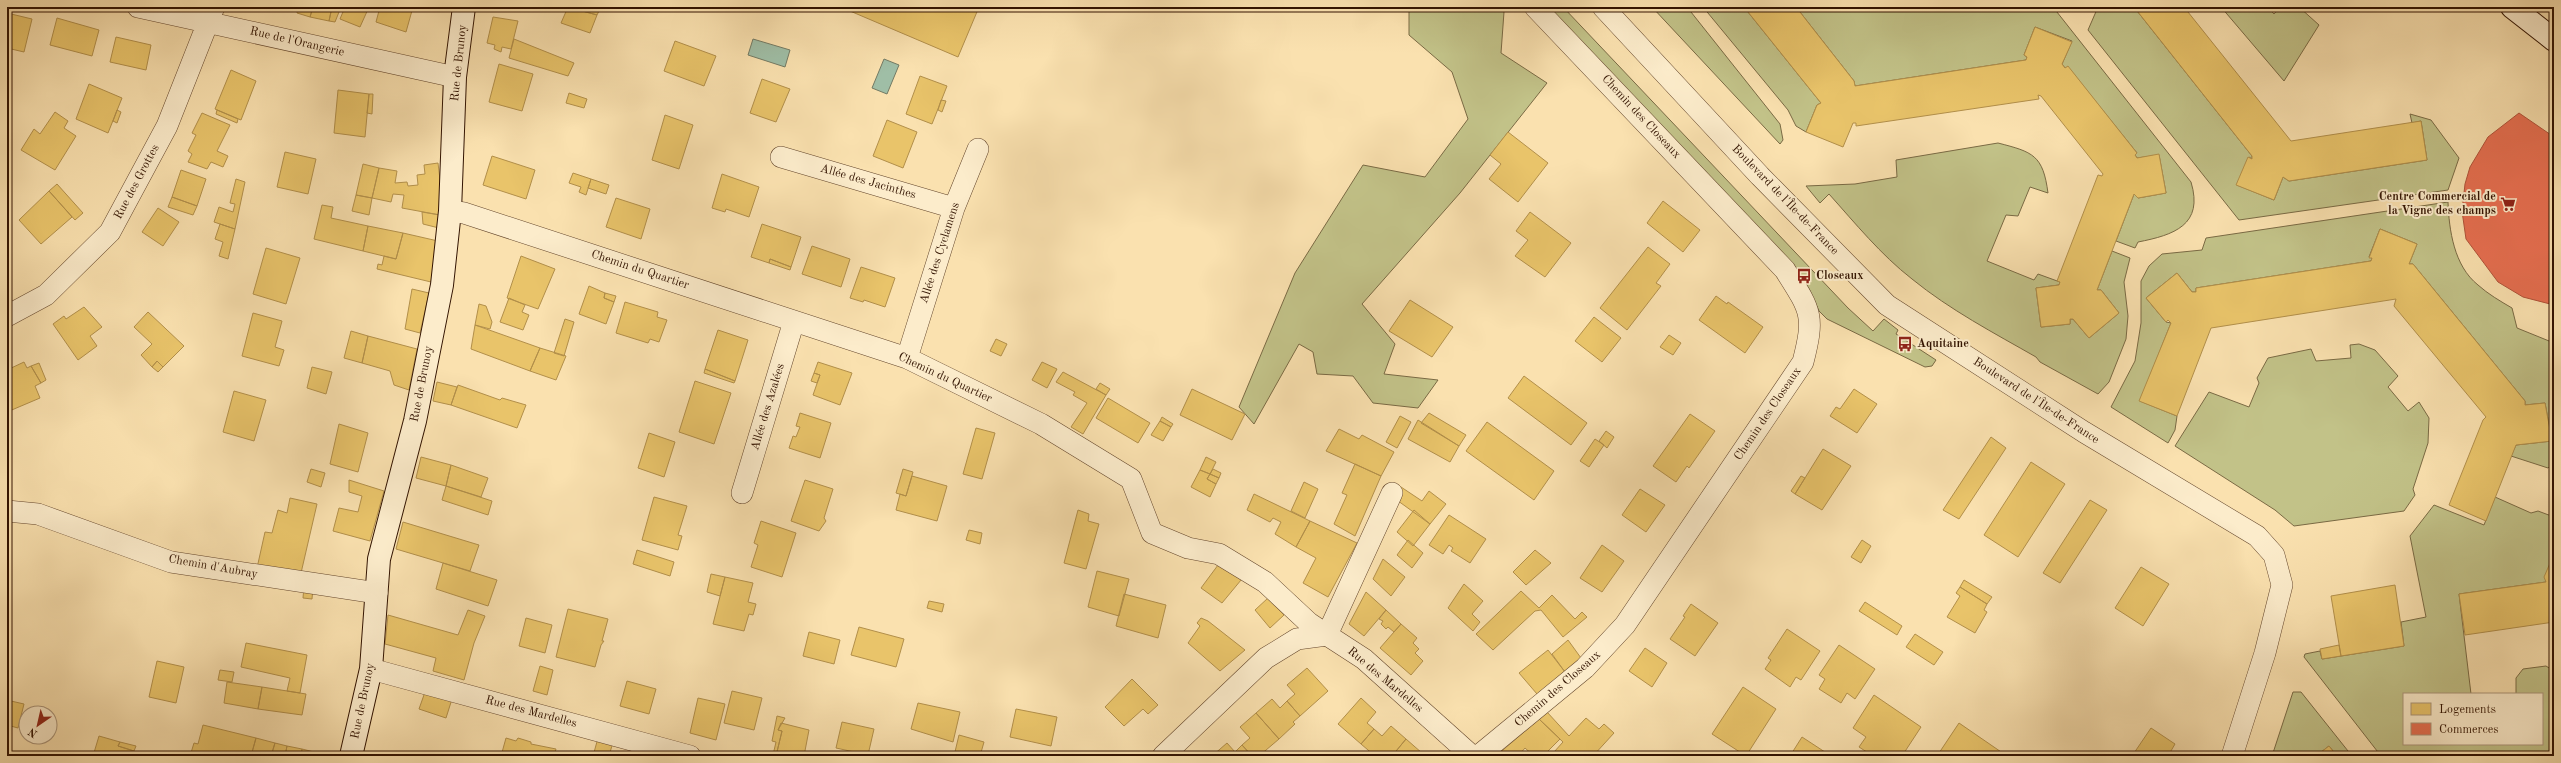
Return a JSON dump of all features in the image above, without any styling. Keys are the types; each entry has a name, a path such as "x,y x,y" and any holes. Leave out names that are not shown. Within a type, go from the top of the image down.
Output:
{"street":[{"name":"Rue de l'Orangerie","path":"138,7 211,14 455,77"},
{"name":"Rue de Brunoy","path":"351,756 371,669 379,559 415,421 442,285 450,211 455,77 464,7"},
{"name":"Chemin des Closeaux","path":"1478,756 1585,668 1625,625 1803,362 1811,330 1810,313 1785,270 1536,7"},
{"name":"Boulevard de l'Île-de-France","path":"1603,7 1760,176 1887,305 2084,432 2257,536 2274,555 2282,585 2265,653 2232,756"},
{"path":"2512,7 2554,40"},
{"name":"Rue des Grottes","path":"7,316 46,295 110,232 167,126 211,14"},
{"name":"Allée des Cyclamens","path":"907,358 954,208 978,149"},
{"name":"Allée des Jacinthes","path":"781,157 954,208"},
{"name":"Chemin du Quartier","path":"450,211 907,358 1042,424 1131,480 1152,533 1188,548 1219,554 1266,582 1309,623 1327,634"},
{"name":"Allée des Azalées","path":"742,493 794,321"},
{"path":"1163,756 1266,658 1297,639 1327,634 1392,493"},
{"name":"Chemin d'Aubray","path":"7,512 38,514 170,562 377,593"},
{"name":"Rue des Mardelles","path":"1327,634 1364,658 1472,756"},
{"name":"Rue des Mardelles","path":"371,669 690,756"}],"green space":[{"path":"1409,7 1499,7 1504,12 1501,53 1547,83 1460,193 1362,304 1395,344 1384,374 1438,380 1418,408 1373,403 1353,376 1317,374 1313,352 1299,344 1254,424 1239,407 1295,273 1363,165 1425,177 1468,119 1452,72 1409,35"},
{"path":"1544,7 1563,7 1848,308 1873,331 1884,319 1898,330 1896,334 1936,360 1932,366 1925,367 1827,319 1819,311 1809,289"},
{"path":"1652,7 1687,7 1780,124 1783,140 1780,144"},
{"path":"1703,7 1744,7 1821,103 1817,105 1806,132 1796,126 1788,110"},
{"path":"1796,7 2053,7 2191,182 2194,197 2193,209 2189,218 2183,226 2174,231 2163,236 2138,242 2135,248 2116,241 2134,194 2138,198 2166,193 2159,155 2137,158 2135,155 2137,153 2068,67 2065,68 2062,64 2072,41 2035,27 2024,55 2027,57 2026,60 1855,86 1854,81"},
{"path":"2098,7 2134,7 2252,156 2252,159 2249,157 2237,185 2274,200 2283,177 2289,181 2427,160 2421,121 2412,123 2410,114 2431,120 2459,158 2448,190 2239,220 2088,30"},
{"path":"2221,7 2268,7 2274,14 2280,7 2299,7 2319,25 2284,81"},
{"path":"1998,143 2020,149 2034,157 2043,170 2046,180 2048,193 2030,187 2018,216 2006,215 1987,261 2034,280 2038,274 2060,282 2059,285 2036,288 2041,327 2070,324 2070,319 2073,319 2089,338 2119,313 2101,290 2097,290 2112,251 2130,258 2124,282 2128,316 2126,339 2109,382 2098,394 2040,362 2036,357 1972,321 1942,301 1901,270 1879,249 1829,194 1820,203 1806,186 1855,184 1897,177 1896,160"},
{"path":"2448,202 2454,247 2463,268 2478,285 2512,308 2517,328 2554,343 2554,463 2548,468 2511,456 2516,445 2552,441 2545,403 2525,405 2525,401 2413,264 2409,264 2417,244 2380,229 2369,257 2372,258 2371,261 2196,288 2196,292 2192,292 2177,273 2146,298 2166,322 2171,323 2140,401 2177,416 2175,430 2168,443 2111,407 2135,361 2141,323 2141,281 2149,266 2162,254 2202,250 2206,238"},
{"path":"2359,344 2375,350 2398,376 2388,387 2408,411 2419,402 2429,418 2428,443 2413,489 2415,495 2404,511 2294,526 2275,510 2175,446 2209,392 2249,407 2259,383 2257,378 2268,358 2311,349 2316,361 2351,358 2350,345"},
{"path":"2495,497 2531,513 2538,511 2554,517 2554,554 2546,582 2459,594 2471,693 2403,693 2403,745 2543,745 2543,693 2516,693 2516,678 2523,669 2546,666 2554,671 2554,756 2381,756 2304,657 2305,654 2320,651 2322,659 2404,646 2401,622 2426,617 2410,536 2434,505 2484,525"},
{"path":"2293,692 2301,692 2352,756 2337,756 2329,746 2316,756 2272,756"}],"shaded area":[{"path":"753,39 790,50 785,67 748,55"},
{"path":"884,59 899,65 887,94 872,88"}],"building: Logements":[{"path":"298,7 313,7 310,17 297,13"},
{"path":"313,7 332,7 329,21 310,17"},
{"path":"332,7 341,7 335,22 329,21"},
{"path":"345,7 369,7 360,27 340,19"},
{"path":"380,7 413,7 406,32 376,22"},
{"path":"568,7 601,7 597,15"},
{"path":"568,7 597,15 590,33 561,23"},
{"path":"852,7 979,7 958,57 850,11"},
{"path":"1744,7 1796,7 1854,81 1855,86 2026,60 2027,57 2024,55 2035,27 2072,42 2062,64 2065,68 2068,66 2137,153 2135,155 2137,158 2159,154 2166,193 2138,198 2134,194 2097,290 2101,290 2119,313 2089,338 2073,319 2070,319 2070,324 2041,327 2036,288 2059,285 2060,282 2057,281 2098,175 2102,176 2103,174 2041,96 2038,95 2039,99 1856,126 1856,123 1853,123 1843,147 1806,132 1817,105 1821,103"},
{"path":"2134,7 2184,7 2291,141 2421,121 2427,160 2289,181 2283,177 2274,200 2236,185 2248,157 2252,159 2252,156"},
{"path":"7,13 32,19 24,52 7,48"},
{"path":"493,17 518,21 511,49 502,47 501,52 494,49 495,45 487,43"},
{"path":"57,18 99,30 92,56 50,45"},
{"path":"116,37 151,45 146,70 110,62"},
{"path":"514,39 574,63 568,76 509,58"},
{"path":"675,41 716,56 704,86 664,71"},
{"path":"499,64 533,74 522,111 489,102"},
{"path":"231,70 256,81 241,120 215,109"},
{"path":"920,76 947,86 932,124 906,114"},
{"path":"762,79 790,89 776,122 750,113"},
{"path":"89,84 122,98 108,133 76,119"},
{"path":"338,90 369,94 365,137 334,133"},
{"path":"569,93 587,99 584,108 566,103"},
{"path":"369,94 373,94 372,114 367,113"},
{"path":"941,100 946,101 942,112 938,110"},
{"path":"117,110 121,112 117,123 113,121"},
{"path":"217,110 238,119 237,123 216,114"},
{"path":"55,112 68,121 64,128 76,136 55,170 21,150 34,129 40,134"},
{"path":"202,113 230,125 217,151 228,156 223,167 211,162 207,169 188,162 192,154 188,151 196,135 192,133"},
{"path":"665,115 693,125 679,169 652,160"},
{"path":"887,120 917,132 903,168 873,156"},
{"path":"1508,132 1548,163 1518,202 1489,179 1501,164 1490,155"},
{"path":"285,152 316,159 308,194 277,187"},
{"path":"492,156 535,170 526,199 483,185"},
{"path":"438,163 441,188 440,215 402,208 404,195 393,194 391,202 372,198 379,168 397,171 395,183 407,182 408,186 418,185 417,175 425,174 424,165"},
{"path":"363,164 379,168 372,198 356,195"},
{"path":"181,170 206,179 197,206 172,197"},
{"path":"573,173 591,179 586,195 579,192 581,187 569,183"},
{"path":"722,174 759,187 749,217 726,209 725,212 712,208"},
{"path":"236,179 245,182 235,229 214,222 219,207 233,212 235,204 230,203"},
{"path":"591,179 609,185 606,194 588,188"},
{"path":"57,184 83,213 75,220 49,191"},
{"path":"49,191 72,217 41,244 19,220"},
{"path":"356,195 372,198 369,215 352,211"},
{"path":"172,197 197,206 193,215 168,207"},
{"path":"616,198 650,209 641,239 606,227"},
{"path":"1663,201 1700,230 1683,252 1647,223"},
{"path":"322,205 333,207 331,218 368,226 363,251 314,239"},
{"path":"158,208 179,222 163,246 142,232"},
{"path":"422,212 440,215 439,228 423,224"},
{"path":"1530,212 1571,243 1545,277 1515,256 1528,240 1516,231"},
{"path":"220,224 235,229 228,259 219,256 223,242 215,239"},
{"path":"762,224 801,237 791,267 770,259 769,263 751,257"},
{"path":"368,226 403,233 396,259 363,251"},
{"path":"2380,229 2417,244 2409,264 2413,264 2525,401 2525,405 2545,403 2552,441 2516,445 2486,521 2449,505 2483,420 2486,417 2394,306 2396,299 2211,328 2177,416 2139,401 2171,323 2168,320 2166,322 2146,298 2177,273 2192,292 2196,292 2196,288 2371,261 2372,258 2369,258"},
{"path":"403,233 438,241 431,282 377,269 378,264 382,265 384,256 396,259"},
{"path":"812,246 850,259 841,287 802,274"},
{"path":"1648,247 1670,264 1656,283 1661,286 1627,330 1600,308"},
{"path":"266,248 300,258 286,304 253,294"},
{"path":"521,256 555,269 538,309 507,298"},
{"path":"770,259 791,267 790,270 769,263"},
{"path":"861,267 895,278 885,307 864,300 863,302 850,298"},
{"path":"589,286 605,293 604,298 614,302 606,324 579,314"},
{"path":"412,289 429,293 420,333 405,329"},
{"path":"605,293 616,296 614,302 604,298"},
{"path":"1716,296 1727,304 1728,302 1763,327 1745,353 1699,320"},
{"path":"509,298 525,305 522,312 529,315 523,330 500,322"},
{"path":"1410,300 1453,327 1432,357 1389,331"},
{"path":"625,302 658,312 657,317 667,320 659,342 650,339 648,343 616,333"},
{"path":"479,304 486,306 492,322 490,329 475,325"},
{"path":"84,307 102,327 90,336 97,346 78,360 53,324 64,316 66,319"},
{"path":"148,312 184,346 163,367 157,361 152,367 141,355 152,344 134,327"},
{"path":"253,313 282,321 275,347 284,350 279,366 242,356"},
{"path":"1594,317 1621,338 1602,362 1575,341"},
{"path":"565,319 574,322 564,356 554,353"},
{"path":"475,325 540,348 530,371 471,349"},
{"path":"718,330 748,340 735,381 705,369"},
{"path":"351,331 368,336 362,363 344,358"},
{"path":"1669,335 1681,343 1673,355 1660,347"},
{"path":"368,336 417,349 409,390 394,385 390,371 362,363"},
{"path":"996,339 1007,344 1001,356 990,351"},
{"path":"540,348 566,356 556,380 530,371"},
{"path":"157,361 163,367 158,372 152,367"},
{"path":"24,362 27,368 31,366 41,383 35,386 40,398 7,412 7,370"},
{"path":"818,362 852,373 840,405 813,395 820,375 814,373"},
{"path":"1042,362 1057,369 1047,388 1032,380"},
{"path":"39,363 46,380 41,383 31,366"},
{"path":"312,367 332,372 326,394 307,388"},
{"path":"705,369 735,381 734,383 704,373"},
{"path":"1063,372 1106,395 1083,434 1071,427 1087,403 1073,395 1075,392 1056,382"},
{"path":"814,373 820,375 817,383 811,381"},
{"path":"1524,376 1587,423 1571,445 1508,398"},
{"path":"695,381 731,393 714,444 679,432"},
{"path":"437,382 457,387 451,405 433,401"},
{"path":"1100,383 1110,389 1106,395 1096,389"},
{"path":"458,385 500,400 502,398 526,405 517,428 451,405"},
{"path":"1192,389 1245,414 1232,440 1180,415"},
{"path":"1854,389 1877,404 1857,433 1830,416 1836,407 1840,409"},
{"path":"234,391 266,400 254,441 223,432"},
{"path":"1108,398 1150,423 1138,443 1096,418"},
{"path":"800,413 831,423 820,458 789,448 793,436 796,437 800,427 796,426"},
{"path":"1429,413 1466,435 1459,446 1421,423"},
{"path":"1690,414 1715,431 1689,468 1687,466 1676,482 1653,466"},
{"path":"1400,416 1411,422 1397,448 1386,442"},
{"path":"1162,417 1173,424 1171,427 1160,421"},
{"path":"1418,420 1459,446 1450,462 1408,439"},
{"path":"1160,421 1171,427 1163,441 1151,435"},
{"path":"1487,422 1554,471 1534,500 1466,451"},
{"path":"339,424 368,433 358,472 330,464"},
{"path":"976,428 995,433 982,479 963,474"},
{"path":"1339,429 1359,439 1362,435 1394,452 1381,476 1326,451"},
{"path":"1606,431 1614,437 1607,448 1599,441"},
{"path":"649,433 675,442 664,477 638,468"},
{"path":"1991,437 2006,448 1959,519 1943,510"},
{"path":"1595,439 1604,445 1589,467 1580,461"},
{"path":"1823,449 1851,466 1822,510 1795,494"},
{"path":"421,457 451,465 446,486 416,478"},
{"path":"1206,457 1216,462 1210,474 1200,470"},
{"path":"2031,462 2065,484 2018,557 1984,535"},
{"path":"1355,464 1381,476 1355,536 1334,524 1347,495 1342,493"},
{"path":"451,465 488,478 481,497 446,486"},
{"path":"311,469 325,473 321,487 307,482"},
{"path":"903,469 913,472 906,496 896,493"},
{"path":"1213,469 1221,473 1219,478 1210,474"},
{"path":"1200,470 1210,474 1207,479 1216,484 1210,497 1191,487"},
{"path":"1210,474 1219,478 1216,484 1207,479"},
{"path":"912,476 947,486 937,521 896,510 900,494 906,496"},
{"path":"1801,476 1805,478 1795,494 1791,491"},
{"path":"349,480 384,491 370,541 333,531 339,508 358,512 362,496 349,492"},
{"path":"805,480 833,489 824,518 826,521 819,531 791,521"},
{"path":"1304,482 1318,489 1305,518 1291,511"},
{"path":"1398,485 1422,501 1429,491 1446,504 1430,524 1394,498"},
{"path":"446,486 492,501 488,515 442,500"},
{"path":"1640,489 1665,505 1646,532 1622,515"},
{"path":"1254,494 1310,521 1296,547 1275,534 1281,522 1273,518 1270,522 1247,510"},
{"path":"654,497 687,506 678,535 682,536 678,550 642,540"},
{"path":"290,498 317,504 301,573 257,568 265,532 272,533 278,510 287,513"},
{"path":"2090,500 2107,510 2060,583 2043,573"},
{"path":"1078,510 1089,514 1088,521 1099,524 1086,569 1064,563"},
{"path":"1414,510 1430,524 1413,546 1397,532"},
{"path":"1449,515 1486,539 1470,563 1451,551 1453,548 1449,545 1443,554 1429,545"},
{"path":"761,521 796,533 782,577 751,567 758,545 754,543"},
{"path":"1310,521 1357,543 1328,597 1303,583 1316,558 1296,547"},
{"path":"403,522 479,545 470,571 396,549"},
{"path":"969,530 982,533 980,544 966,540"},
{"path":"1408,540 1423,553 1412,568 1397,555"},
{"path":"1862,540 1871,546 1861,563 1851,557"},
{"path":"1602,545 1624,561 1602,592 1580,578"},
{"path":"637,550 674,562 670,576 633,564"},
{"path":"1535,550 1551,563 1526,585 1513,572"},
{"path":"2554,554 2554,622 2465,635 2459,594 2546,582 2544,577"},
{"path":"1383,559 1405,577 1391,596 1373,579"},
{"path":"1221,561 1246,574 1222,603 1201,588"},
{"path":"443,563 497,580 488,606 436,589"},
{"path":"2141,567 2169,584 2143,626 2115,608"},
{"path":"1097,571 1129,579 1119,616 1088,607"},
{"path":"711,574 725,577 720,596 707,592"},
{"path":"725,577 753,583 748,602 756,604 753,615 749,614 744,631 713,624"},
{"path":"1964,580 1992,597 1987,604 1960,587"},
{"path":"1464,584 1483,601 1472,614 1480,622 1473,631 1448,608"},
{"path":"2395,585 2404,646 2341,656 2331,596"},
{"path":"304,586 313,587 312,599 303,598"},
{"path":"1960,587 1987,604 1984,610 1987,612 1975,633 1947,617 1960,596 1956,593"},
{"path":"1521,591 1539,608 1552,595 1575,619 1582,612 1587,617 1563,637 1541,610 1535,611 1493,650 1476,634"},
{"path":"1366,592 1386,610 1364,636 1349,624"},
{"path":"1124,594 1166,605 1158,638 1116,626"},
{"path":"1268,598 1284,615 1270,628 1255,610"},
{"path":"929,601 944,604 942,612 927,608"},
{"path":"1865,602 1902,626 1897,635 1859,611"},
{"path":"1691,604 1718,623 1695,656 1670,639 1685,617 1683,616"},
{"path":"568,609 608,619 602,641 604,641 601,645 595,667 556,657"},
{"path":"468,610 485,616 474,643 464,680 433,671 436,658 385,644 388,615 458,635"},
{"path":"1386,610 1401,624 1394,632 1388,627 1386,629 1381,624 1383,621 1379,619"},
{"path":"526,618 552,625 545,653 519,646"},
{"path":"1201,618 1208,621 1245,650 1220,671 1188,643 1200,626 1197,623"},
{"path":"1401,624 1417,638 1413,643 1419,649 1415,653 1423,661 1411,675 1380,648"},
{"path":"859,627 904,639 896,667 851,655"},
{"path":"1787,629 1820,651 1801,680 1796,677 1790,687 1765,669 1771,660 1768,658"},
{"path":"809,632 840,640 834,664 803,656"},
{"path":"1915,634 1943,652 1934,665 1906,647"},
{"path":"1568,640 1581,658 1565,672 1552,654"},
{"path":"246,643 307,655 300,693 287,691 290,678 241,667"},
{"path":"1839,645 1875,669 1855,699 1847,693 1841,703 1819,689 1825,679 1819,675"},
{"path":"2339,645 2341,656 2322,659 2320,649"},
{"path":"1645,648 1667,663 1652,687 1629,671"},
{"path":"1548,650 1565,672 1537,694 1519,673"},
{"path":"157,661 184,667 176,703 149,697"},
{"path":"540,666 553,670 547,695 533,691"},
{"path":"1307,668 1328,691 1300,716 1287,701 1295,694 1287,685"},
{"path":"220,670 234,672 232,682 218,680"},
{"path":"1132,679 1158,705 1148,714 1143,709 1124,726 1105,707"},
{"path":"627,681 656,689 649,714 620,706"},
{"path":"227,682 262,687 258,709 224,703"},
{"path":"262,687 306,694 302,715 258,709"},
{"path":"1743,687 1776,709 1746,756 1712,734"},
{"path":"732,691 762,698 754,730 724,723"},
{"path":"425,692 452,699 446,718 419,709"},
{"path":"1874,695 1921,727 1902,756 1894,756 1887,751 1884,756 1873,756 1859,747 1866,737 1853,728"},
{"path":"698,698 725,704 716,740 690,733"},
{"path":"1361,698 1376,712 1367,723 1374,729 1361,744 1338,724"},
{"path":"1272,699 1280,708 1287,701 1300,716 1293,722 1295,724 1279,739 1256,713"},
{"path":"11,701 24,704 18,705 18,728 7,725 7,703 11,704"},
{"path":"918,703 960,712 953,742 911,729"},
{"path":"1016,709 1057,717 1051,746 1010,737"},
{"path":"1547,712 1569,736 1586,718 1599,729 1604,724 1614,733 1593,756 1559,756 1554,752 1563,742 1539,719"},
{"path":"1256,713 1279,739 1259,756 1252,756 1242,745 1250,738 1240,727"},
{"path":"777,716 785,718 778,730 782,731 776,756 773,755 776,742 772,741"},
{"path":"1539,719 1560,739 1543,756 1534,756 1525,748 1518,756 1496,756"},
{"path":"842,722 874,729 868,755 836,748"},
{"path":"781,723 809,730 804,756 776,756 782,731 778,730"},
{"path":"1959,723 2007,756 1937,756"},
{"path":"203,725 256,738 251,756 190,756 194,743 198,744"},
{"path":"1391,726 1406,739 1392,756 1375,756 1361,744 1374,729 1382,736"},
{"path":"2151,728 2175,744 2168,756 2132,756"},
{"path":"959,735 984,742 980,756 954,756"},
{"path":"99,736 120,742 118,746 134,751 133,756 93,756"},
{"path":"1802,737 1831,756 1790,756"},
{"path":"256,738 275,743 271,756 251,756"},
{"path":"506,738 516,741 518,738 531,742 531,744 556,749 554,756 501,756"},
{"path":"598,738 613,742 609,756 593,756"},
{"path":"1406,739 1422,753 1420,756 1392,756"},
{"path":"120,742 136,746 134,751 118,746"},
{"path":"275,743 287,746 285,756 271,756"},
{"path":"1227,743 1235,752 1242,745 1252,756 1212,756"},
{"path":"287,746 302,749 301,756 285,756"},
{"path":"2329,746 2337,756 2316,756"},
{"path":"633,748 660,756 631,756"},
{"path":"302,749 322,754 322,756 301,756"}],"building: Commerces":[{"name":"Centre Commercial de la Vigne des champs","path":"2519,113 2554,137 2554,305 2523,297 2498,282 2466,239 2462,211 2465,184 2470,167 2488,137"}],"place":[{"name":"Centre Commercial de la Vigne des champs","path":"2508,204"},
{"name":"Closeaux","path":"1804,276"},
{"name":"Aquitaine","path":"1905,344"}]}
